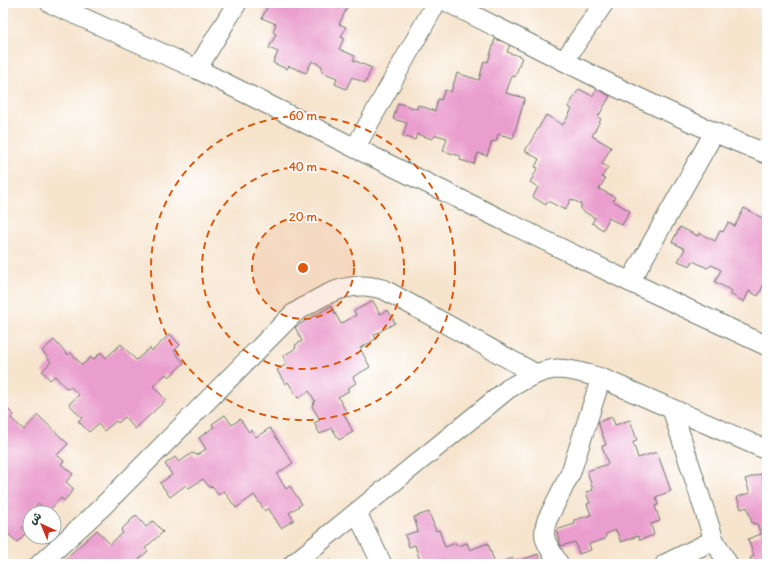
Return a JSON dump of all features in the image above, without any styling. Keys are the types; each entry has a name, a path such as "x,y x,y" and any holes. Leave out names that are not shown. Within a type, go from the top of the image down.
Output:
{"street":[{"path":"50,3 197,69 630,282 767,346"},
{"path":"197,69 237,3"},
{"path":"356,148 436,3"},
{"path":"449,3 616,87 714,133 767,154"},
{"path":"564,60 604,3"},
{"path":"630,282 714,133"},
{"path":"40,564 102,507 293,314 323,296 346,287 364,286 383,289 536,374"},
{"path":"293,564 508,389 522,380 536,374 558,369 581,372 601,378 767,450"},
{"path":"559,564 545,539 543,533 544,528 571,472 601,378"},
{"path":"672,409 714,540 728,564"},
{"path":"357,513 382,564"},
{"path":"665,564 714,540"}],"building":[{"path":"269,3 341,3 348,6 339,24 346,27 341,37 344,38 339,49 355,56 353,60 372,68 365,83 352,77 346,89 335,84 337,78 322,72 322,66 312,61 306,73 289,66 287,69 273,63 278,52 269,48 276,34 273,32 276,24 262,18"},
{"path":"495,39 510,44 507,52 522,57 515,77 512,76 506,93 525,98 513,138 498,134 496,142 492,141 487,156 478,153 474,164 460,160 461,156 443,151 447,138 436,135 432,139 417,134 415,140 403,136 407,123 393,119 398,103 417,109 418,105 435,111 438,99 441,100 445,90 451,92 457,73 479,80 484,61 488,62"},
{"path":"579,89 592,96 597,89 610,96 598,117 601,119 592,136 611,147 602,164 608,167 602,177 605,179 599,189 615,197 613,201 630,211 622,225 609,218 603,230 592,223 595,218 581,210 581,204 571,199 565,210 548,201 546,205 533,197 538,187 530,182 538,168 535,167 539,159 525,151 546,115 563,125 572,109 568,107"},
{"path":"744,208 764,219 767,212 767,283 765,282 758,296 749,291 744,302 730,294 732,291 715,282 721,270 712,265 707,268 693,261 690,266 678,261 685,249 672,242 680,227 698,236 699,233 715,241 720,231 723,232 728,223 735,226"},
{"path":"373,301 380,314 388,310 395,323 374,335 376,339 360,348 370,367 353,377 356,383 347,389 349,391 338,397 347,413 344,414 353,432 339,440 332,428 320,434 314,423 320,420 312,406 315,401 309,391 298,398 288,382 285,384 277,370 287,364 283,356 296,348 295,345 302,341 295,327 331,306 341,324 356,315 354,311"},
{"path":"170,334 180,345 174,351 184,363 169,377 166,374 153,386 166,400 135,429 125,417 118,423 116,421 104,431 98,424 89,432 78,421 82,418 69,404 79,395 71,387 66,388 55,376 50,380 42,371 51,362 42,351 54,340 68,355 70,352 82,365 91,357 93,360 101,352 106,358 121,344 136,360 150,348 152,351"},
{"path":"3,405 14,415 11,418 24,430 38,415 68,444 57,455 64,461 61,464 73,474 66,482 74,489 64,501 61,498 54,505 40,505 38,503 36,505 22,505 22,537 17,542 7,533 3,537 3,508 9,502 3,497"},
{"path":"225,415 232,425 240,419 249,432 251,430 256,437 270,428 293,463 277,474 286,489 290,486 302,504 289,513 294,520 281,528 268,508 265,511 254,495 236,508 224,491 218,495 212,486 210,488 203,479 189,488 186,485 170,497 160,483 172,475 165,464 175,457 179,462 192,453 197,455 206,449 199,438 214,427 212,424"},
{"path":"612,417 615,425 630,420 637,440 633,442 638,458 657,452 671,491 656,497 658,505 655,506 660,521 651,524 654,535 640,540 638,536 621,542 616,530 606,534 605,539 589,544 591,550 579,554 575,542 561,546 556,530 575,524 574,520 591,515 587,504 590,503 586,492 593,490 587,471 608,464 602,446 606,445 598,422"},
{"path":"761,474 767,493 767,564 752,564 750,558 754,556 748,539 761,534 757,524 752,523 747,507 741,509 737,497 750,493 745,479"},
{"path":"429,512 436,531 439,530 445,547 456,543 457,546 467,543 470,550 488,543 495,564 427,564 426,562 420,561 415,545 409,547 405,535 418,531 414,517"},
{"path":"136,515 146,527 153,521 163,532 145,548 148,551 134,564 71,564 66,558 97,530 110,544 123,533 121,530"},
{"path":"538,554 541,564 497,564 513,558 515,562"},
{"path":"331,560 332,564 321,564"}]}
